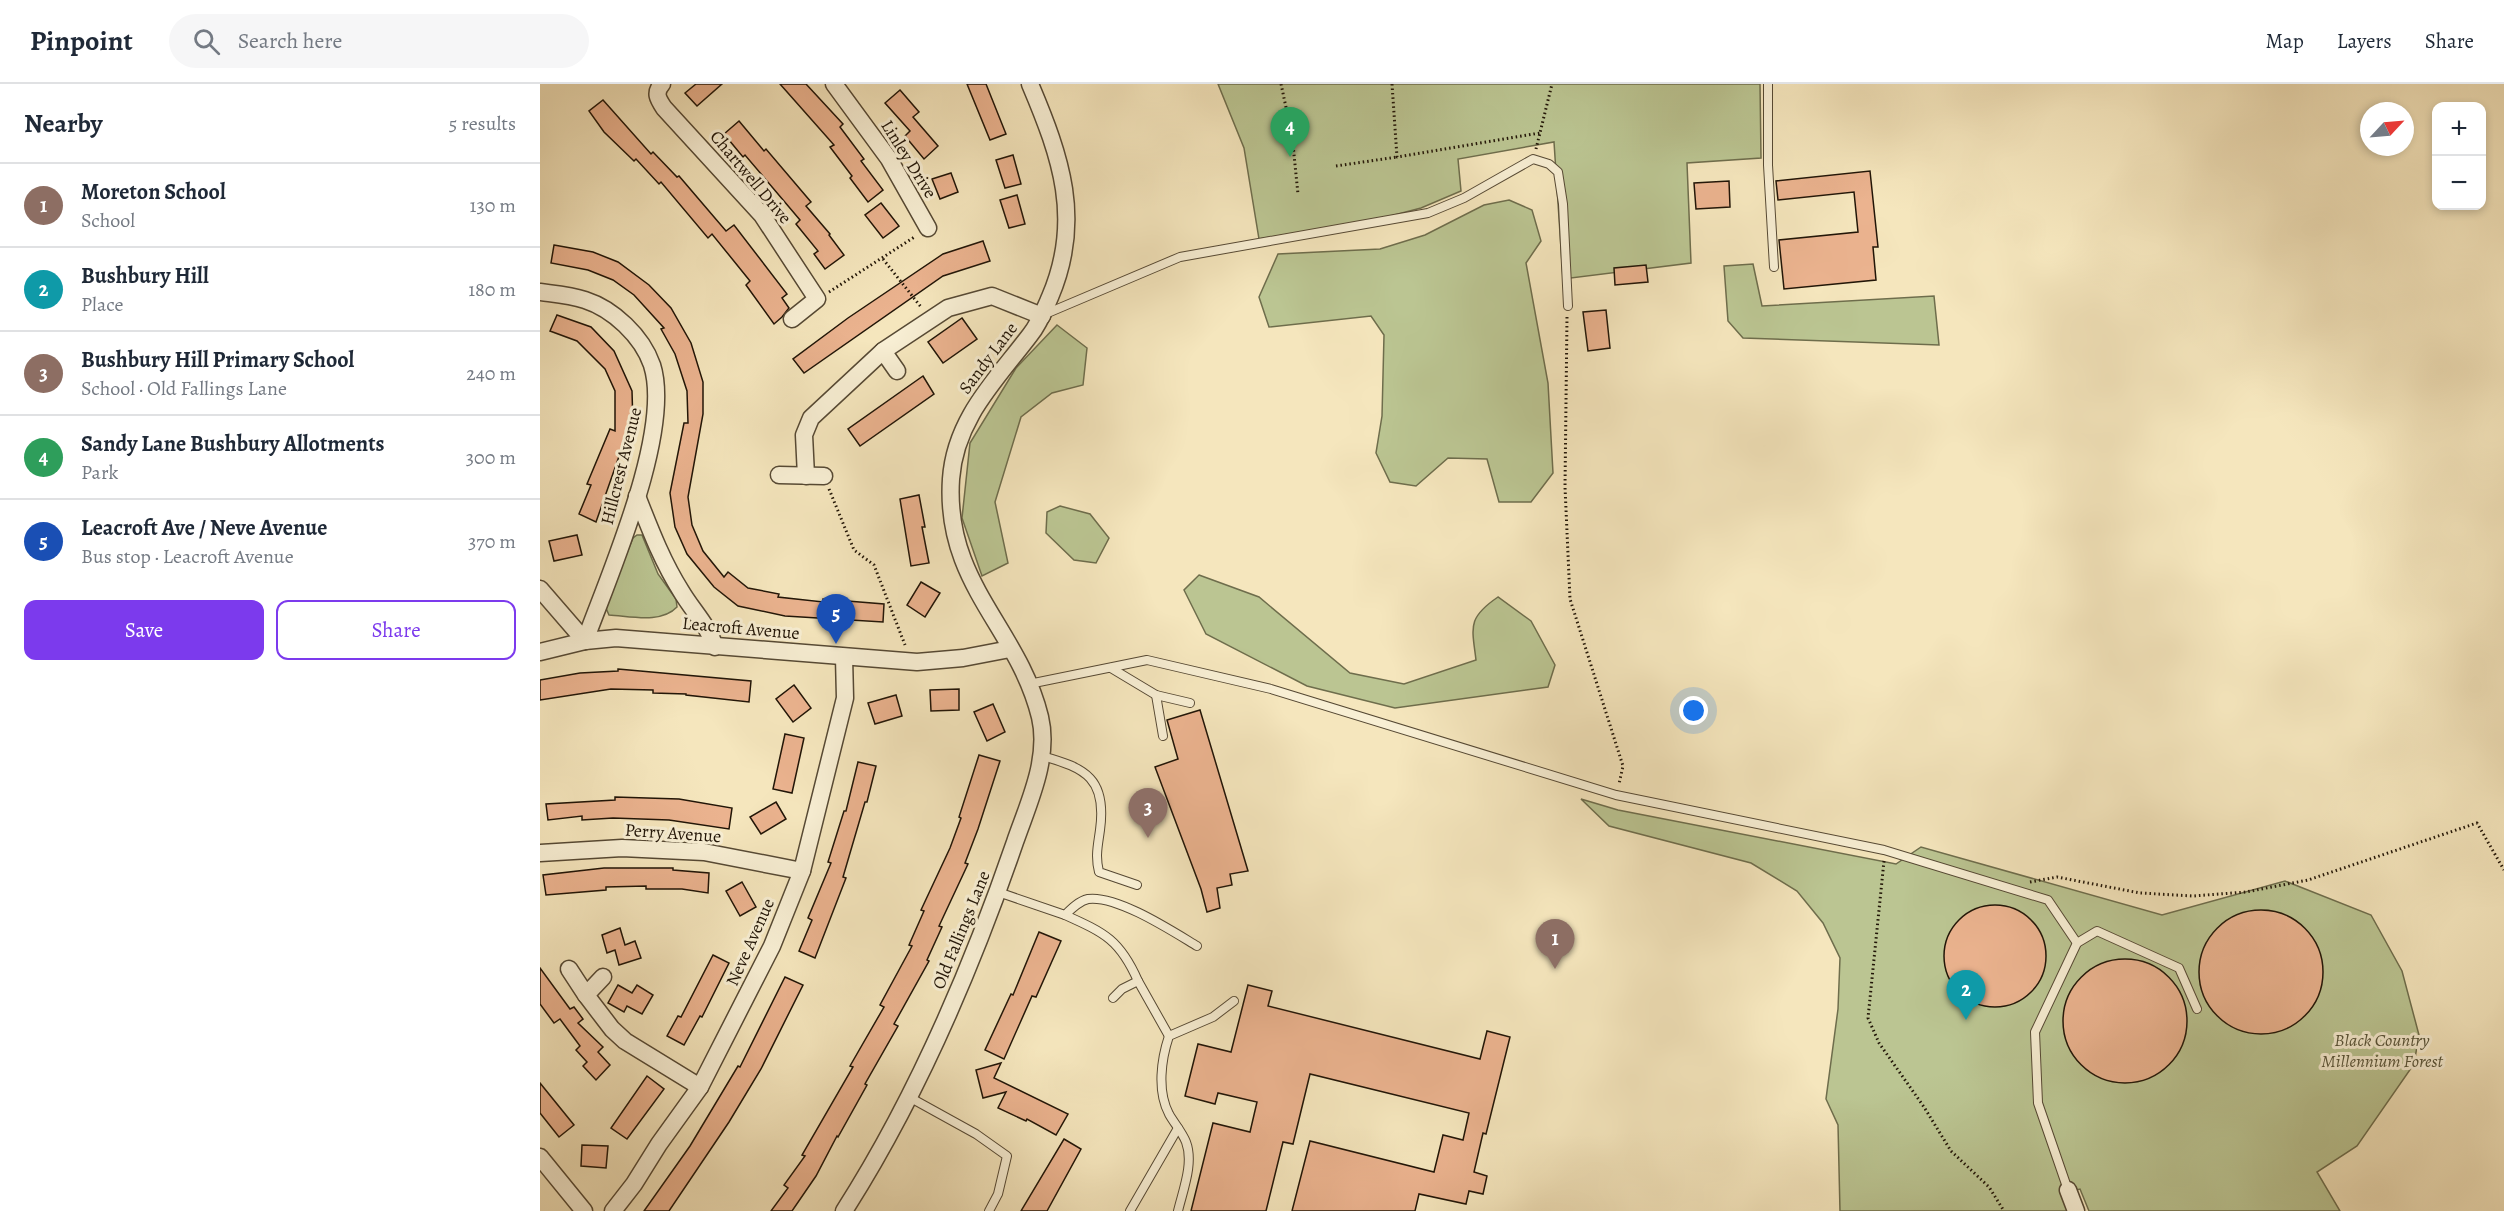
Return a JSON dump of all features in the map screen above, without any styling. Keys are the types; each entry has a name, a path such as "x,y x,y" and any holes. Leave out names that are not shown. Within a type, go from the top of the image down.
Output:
{"street":[{"name":"Chartwell Drive","path":"662,84 658,89 657,97 664,108 762,215 817,299"},
{"name":"Linley Drive","path":"834,84 889,159 928,228"},
{"name":"Sandy Lane","path":"1010,650 967,573 957,545 951,511 951,477 955,453 972,411 983,393 1031,334 1042,316 1059,277 1063,259 1067,201 1055,149 1030,84"},
{"name":"Hillcrest Avenue","path":"540,292 586,300 611,314 626,326 642,344 652,365 656,390 657,414 637,496 585,641"},
{"path":"806,476 804,435 811,418 883,351 948,308 992,296 1042,316"},
{"path":"792,319 817,299"},
{"path":"883,351 897,371"},
{"path":"779,475 824,476"},
{"path":"637,496 658,551 682,593 710,632 716,647"},
{"path":"540,589 585,641"},
{"name":"Leacroft Avenue","path":"540,652 585,641 644,639 716,647 911,661 963,658 1010,650"},
{"name":"Old Fallings Lane","path":"844,1211 909,1097 958,992 998,892 1042,756 1041,722 1029,684 1010,650"},
{"name":"Neve Avenue","path":"613,1211 700,1087 772,946 802,871 845,698 844,657"},
{"name":"Perry Avenue","path":"540,853 622,848 704,852 802,871"},
{"path":"569,969 612,1029 625,1041 700,1087"},
{"path":"586,995 603,977"},
{"path":"540,1157 584,1211"},
{"path":"2068,1190 2076,1211"}],"lane":[{"path":"1768,84 1768,165 1774,267"},
{"path":"1042,316 1180,257 1428,213 1464,198 1533,159 1549,164 1558,172 1563,204 1568,306"},
{"path":"1029,684 1147,660 1271,689 1616,795 1884,850 2048,900 2077,943"},
{"path":"1111,668 1156,695 1190,703"},
{"path":"1156,695 1163,736"},
{"path":"1042,756 1072,764 1095,782 1102,809 1095,856 1099,872 1137,885"},
{"path":"998,892 1065,915 1114,942 1123,951 1169,1036 1163,1054 1162,1095 1186,1142 1189,1163 1178,1211"},
{"path":"1065,915 1080,902 1088,899 1102,900 1150,919 1197,946"},
{"path":"2068,1190 2038,1103 2035,1032 2077,943 2097,931 2179,968 2197,1009"},
{"path":"1113,998 1122,989 1138,981"},
{"path":"1169,1036 1213,1017 1234,1001"},
{"path":"909,1097 976,1134 1007,1156 998,1194 989,1211"},
{"path":"1130,1211 1178,1128"}],"path":[{"path":"1281,84 1292,135 1298,194"},
{"path":"1392,84 1397,157"},
{"path":"1533,159 1552,84"},
{"path":"1336,166 1540,133"},
{"path":"817,299 928,228"},
{"path":"883,258 912,295"},
{"path":"1568,306 1565,487 1570,599 1623,766 1616,795"},
{"path":"824,476 854,550 874,565 911,661"},
{"path":"2005,887 2058,877 2140,893 2193,896 2246,892 2308,880 2477,823 2504,870"},
{"path":"1884,850 1868,1018 1879,1043 1951,1150 1989,1187 2004,1211"}],"green space":[{"path":"1218,84 1760,84 1761,158 1687,163 1691,263 1563,279 1554,142 1458,159 1461,191 1421,208 1379,219 1259,239 1244,148"},
{"path":"1509,200 1532,210 1541,241 1526,263 1548,383 1553,473 1531,502 1499,502 1487,459 1448,458 1416,486 1390,482 1376,453 1382,416 1384,335 1371,316 1269,327 1259,297 1278,254 1380,249 1425,235 1484,205"},
{"path":"1753,264 1762,306 1934,296 1939,345 1743,338 1728,321 1724,266"},
{"path":"1057,325 1087,348 1083,385 1052,393 1021,417 995,502 1008,563 982,576 962,518 970,443 1016,368"},
{"path":"1060,506 1090,514 1109,538 1096,563 1074,560 1046,533 1047,512"},
{"path":"642,535 658,574 676,599 677,607 663,616 609,615 605,606 633,538"},
{"path":"1199,575 1259,597 1350,673 1404,684 1476,660 1473,631 1476,617 1498,597 1531,621 1555,665 1548,687 1395,708 1307,686 1206,634 1184,590"},
{"name":"Black Country Millennium Forest","path":"1581,799 1618,810 1896,864 1921,847 2162,915 2285,881 2371,915 2402,971 2419,1035 2414,1064 2357,1146 2317,1172 2340,1211 2089,1211 2080,1189 2062,1193 2070,1211 1840,1211 1838,1125 1826,1099 1838,1009 1840,958 1823,923 1797,891 1751,863 1609,826"}],"building":[{"path":"696,84 722,84 697,106 685,93"},
{"path":"780,84 806,84 843,124 840,127 864,159 861,161 883,190 868,202 830,147 834,145"},
{"path":"967,84 986,84 1006,134 990,140"},
{"path":"900,90 919,112 913,117 938,146 924,159 905,136 910,131 885,103"},
{"path":"603,100 651,154 653,152 677,177 679,176 726,231 734,225 787,294 782,298 789,308 774,324 746,285 750,281 712,234 708,238 661,182 659,184 636,159 634,161 604,132 589,111"},
{"path":"739,121 811,202 806,206 830,234 844,255 825,269 814,254 818,251 796,224 800,220 745,155 743,157 724,134"},
{"path":"1013,155 1021,184 1005,188 996,160"},
{"path":"1870,171 1878,247 1873,247 1876,280 1784,289 1779,240 1858,232 1854,192 1778,200 1776,181"},
{"path":"951,173 958,192 940,199 932,179"},
{"path":"1729,181 1730,207 1696,209 1694,183"},
{"path":"1017,195 1025,224 1009,228 1000,200"},
{"path":"881,203 899,226 883,238 865,215"},
{"path":"983,241 990,261 943,276 804,373 793,359 848,318 943,254"},
{"path":"554,245 593,252 618,262 649,285 671,308 691,343 703,382 703,414 688,497 692,525 703,551 724,577 728,572 748,588 779,594 778,597 823,602 823,599 884,604 883,622 785,616 738,606 714,587 687,554 675,527 670,493 684,423 688,423 687,391 675,354 661,329 664,328 634,295 613,280 588,270 551,263"},
{"path":"1646,265 1648,282 1615,285 1614,268"},
{"path":"1606,310 1610,348 1588,351 1583,312"},
{"path":"557,315 591,327 614,351 632,391 633,425 630,425 596,522 579,514 591,485 587,484 610,429 615,431 615,391 605,369 577,341 550,331"},
{"path":"962,318 977,339 943,363 928,342"},
{"path":"923,376 934,394 860,446 848,429"},
{"path":"919,495 929,563 911,566 900,499"},
{"path":"577,535 582,555 554,561 549,541"},
{"path":"921,582 940,593 925,617 907,605"},
{"path":"618,669 751,681 749,702 686,694 653,693 653,690 611,689 540,700 540,680 580,673 618,671"},
{"path":"794,685 811,708 793,722 776,699"},
{"path":"959,689 959,710 931,711 930,690"},
{"path":"896,695 902,716 875,724 868,703"},
{"path":"993,704 1005,732 987,741 974,712"},
{"path":"1200,710 1248,871 1230,874 1232,885 1217,888 1220,908 1207,912 1201,889 1155,767 1178,759 1167,720"},
{"path":"785,734 804,738 792,793 773,789"},
{"path":"979,755 1000,761 965,863 968,864 939,926 942,927 927,960 929,961 894,1024 898,1026 865,1084 867,1085 816,1176 792,1211 771,1211 788,1188 784,1185 805,1156 802,1155 853,1067 850,1066 884,1007 880,1005 912,946 909,945 924,911 921,910 950,848 961,818 959,817"},
{"path":"858,762 876,766 843,877 846,878 815,958 799,951 812,920 808,918 831,863 828,862 844,811 846,811"},
{"path":"615,797 679,799 732,808 729,829 669,820 613,818 582,820 582,816 548,820 546,804 615,800"},
{"path":"776,802 786,819 761,834 750,817"},
{"path":"604,868 673,868 673,870 709,873 708,893 682,889 646,889 646,886 606,887 606,890 546,895 543,875"},
{"path":"742,882 756,907 740,916 726,891"},
{"path":"1995,905 2015,909 2031,920 2042,936 2046,956 2042,976 2031,992 2015,1003 1995,1007 1975,1003 1959,992 1948,976 1944,956 1948,936 1959,920 1975,909"},
{"path":"2261,910 2285,915 2305,928 2318,948 2323,972 2318,996 2305,1016 2285,1029 2261,1034 2237,1029 2217,1016 2204,996 2199,972 2204,948 2217,928 2237,915"},
{"path":"620,928 625,945 635,941 641,958 619,965 615,950 607,953 602,935"},
{"path":"1039,932 1061,941 1036,997 1032,996 1004,1059 985,1050 1011,994 1013,995"},
{"path":"713,955 729,963 702,1017 700,1016 684,1045 667,1036 678,1016 681,1017"},
{"path":"2125,959 2149,964 2169,977 2182,997 2187,1021 2182,1045 2169,1065 2149,1078 2125,1083 2101,1078 2081,1065 2068,1045 2063,1021 2068,997 2081,977 2101,964"},
{"path":"540,968 570,1009 574,1007 583,1019 578,1023 603,1047 598,1052 610,1065 596,1080 583,1066 587,1062 576,1050 580,1046 560,1019 554,1023 540,1004"},
{"path":"785,977 803,985 761,1069 729,1122 669,1211 644,1211 690,1146 738,1066 740,1067"},
{"path":"618,985 632,993 637,985 653,995 642,1014 627,1006 624,1012 608,1003"},
{"path":"1248,985 1272,991 1268,1006 1480,1059 1487,1031 1510,1037 1486,1134 1483,1133 1474,1172 1487,1176 1483,1194 1469,1191 1466,1204 1419,1194 1415,1211 1292,1211 1310,1141 1434,1172 1443,1135 1463,1140 1469,1113 1310,1074 1293,1144 1283,1142 1266,1211 1191,1211 1213,1123 1250,1132 1257,1102 1218,1093 1215,1104 1185,1096 1198,1044 1231,1052"},
{"path":"1001,1063 994,1078 1068,1114 1056,1135 1027,1119 1026,1121 998,1108 1006,1092 983,1098 976,1070"},
{"path":"647,1076 664,1089 627,1139 611,1128"},
{"path":"540,1083 574,1125 559,1137 540,1113"},
{"path":"1064,1139 1081,1149 1047,1211 1021,1211"},
{"path":"582,1145 608,1146 606,1168 581,1166"}],"place":[{"name":"Sandy Lane Bushbury Allotments","path":"1290,157"},
{"name":"Leacroft Ave / Neve Avenue","path":"836,644"},
{"name":"Bushbury Hill Primary School","path":"1148,838"},
{"name":"Moreton School","path":"1555,969"},
{"name":"Bushbury Hill","path":"1966,1020"}]}
